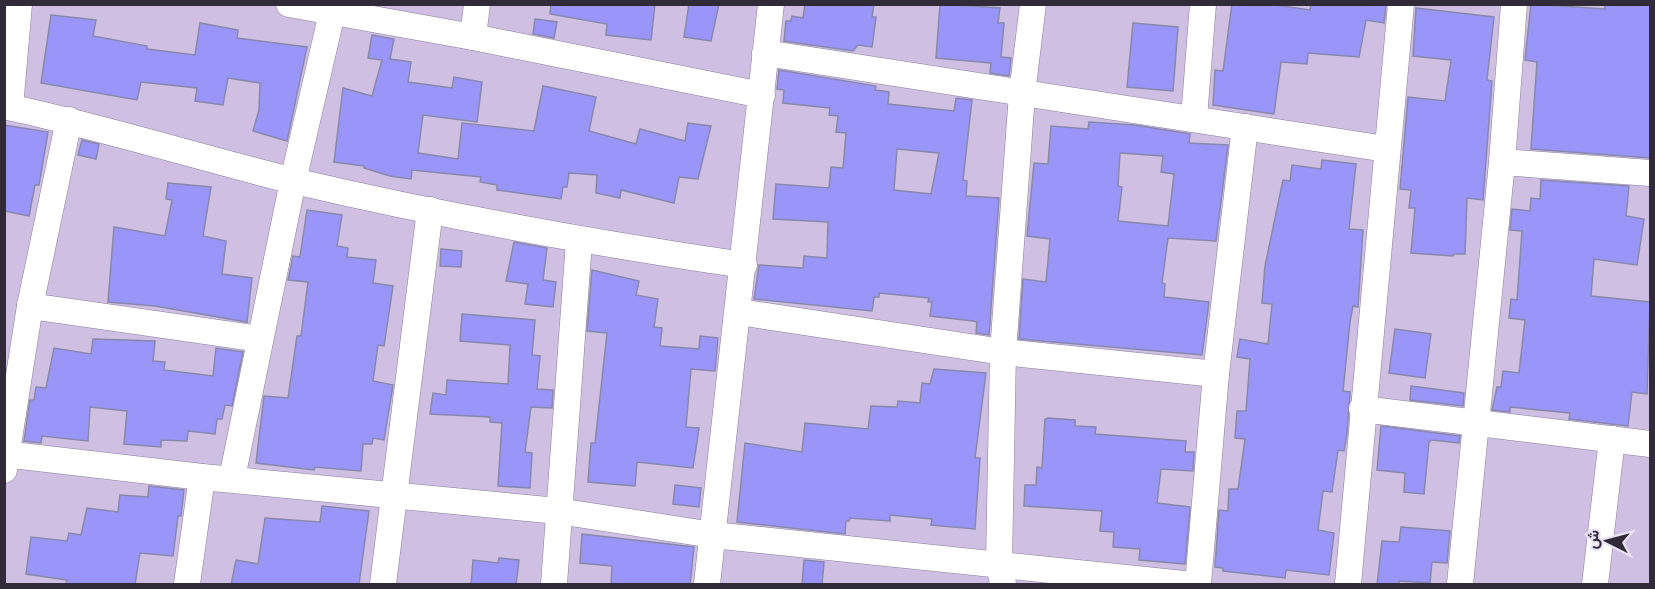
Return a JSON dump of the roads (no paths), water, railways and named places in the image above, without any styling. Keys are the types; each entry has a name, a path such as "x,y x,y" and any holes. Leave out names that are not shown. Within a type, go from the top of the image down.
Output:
{"street":[{"path":"19,4 7,107 69,120 293,180 430,210 579,241 744,265"},
{"path":"289,4 473,37 762,95"},
{"path":"473,37 477,4"},
{"path":"707,585 739,312 771,4"},
{"path":"1001,574 1003,352 1022,94 1033,4"},
{"path":"1194,118 1203,4"},
{"path":"1348,585 1362,409 1401,4"},
{"path":"1460,585 1502,162 1514,4"},
{"path":"232,478 293,180 332,13"},
{"path":"765,54 1386,149"},
{"path":"69,120 30,306 5,459 232,478 558,511 713,535 1001,574 1184,585"},
{"path":"1198,585 1216,374 1245,127"},
{"path":"1502,162 1650,173"},
{"path":"383,585 430,210"},
{"path":"554,585 579,241"},
{"path":"30,306 260,339"},
{"path":"739,312 1003,352 1216,374"},
{"path":"1362,409 1650,444"},
{"path":"1595,585 1612,440"},
{"path":"187,585 202,477"}]}
